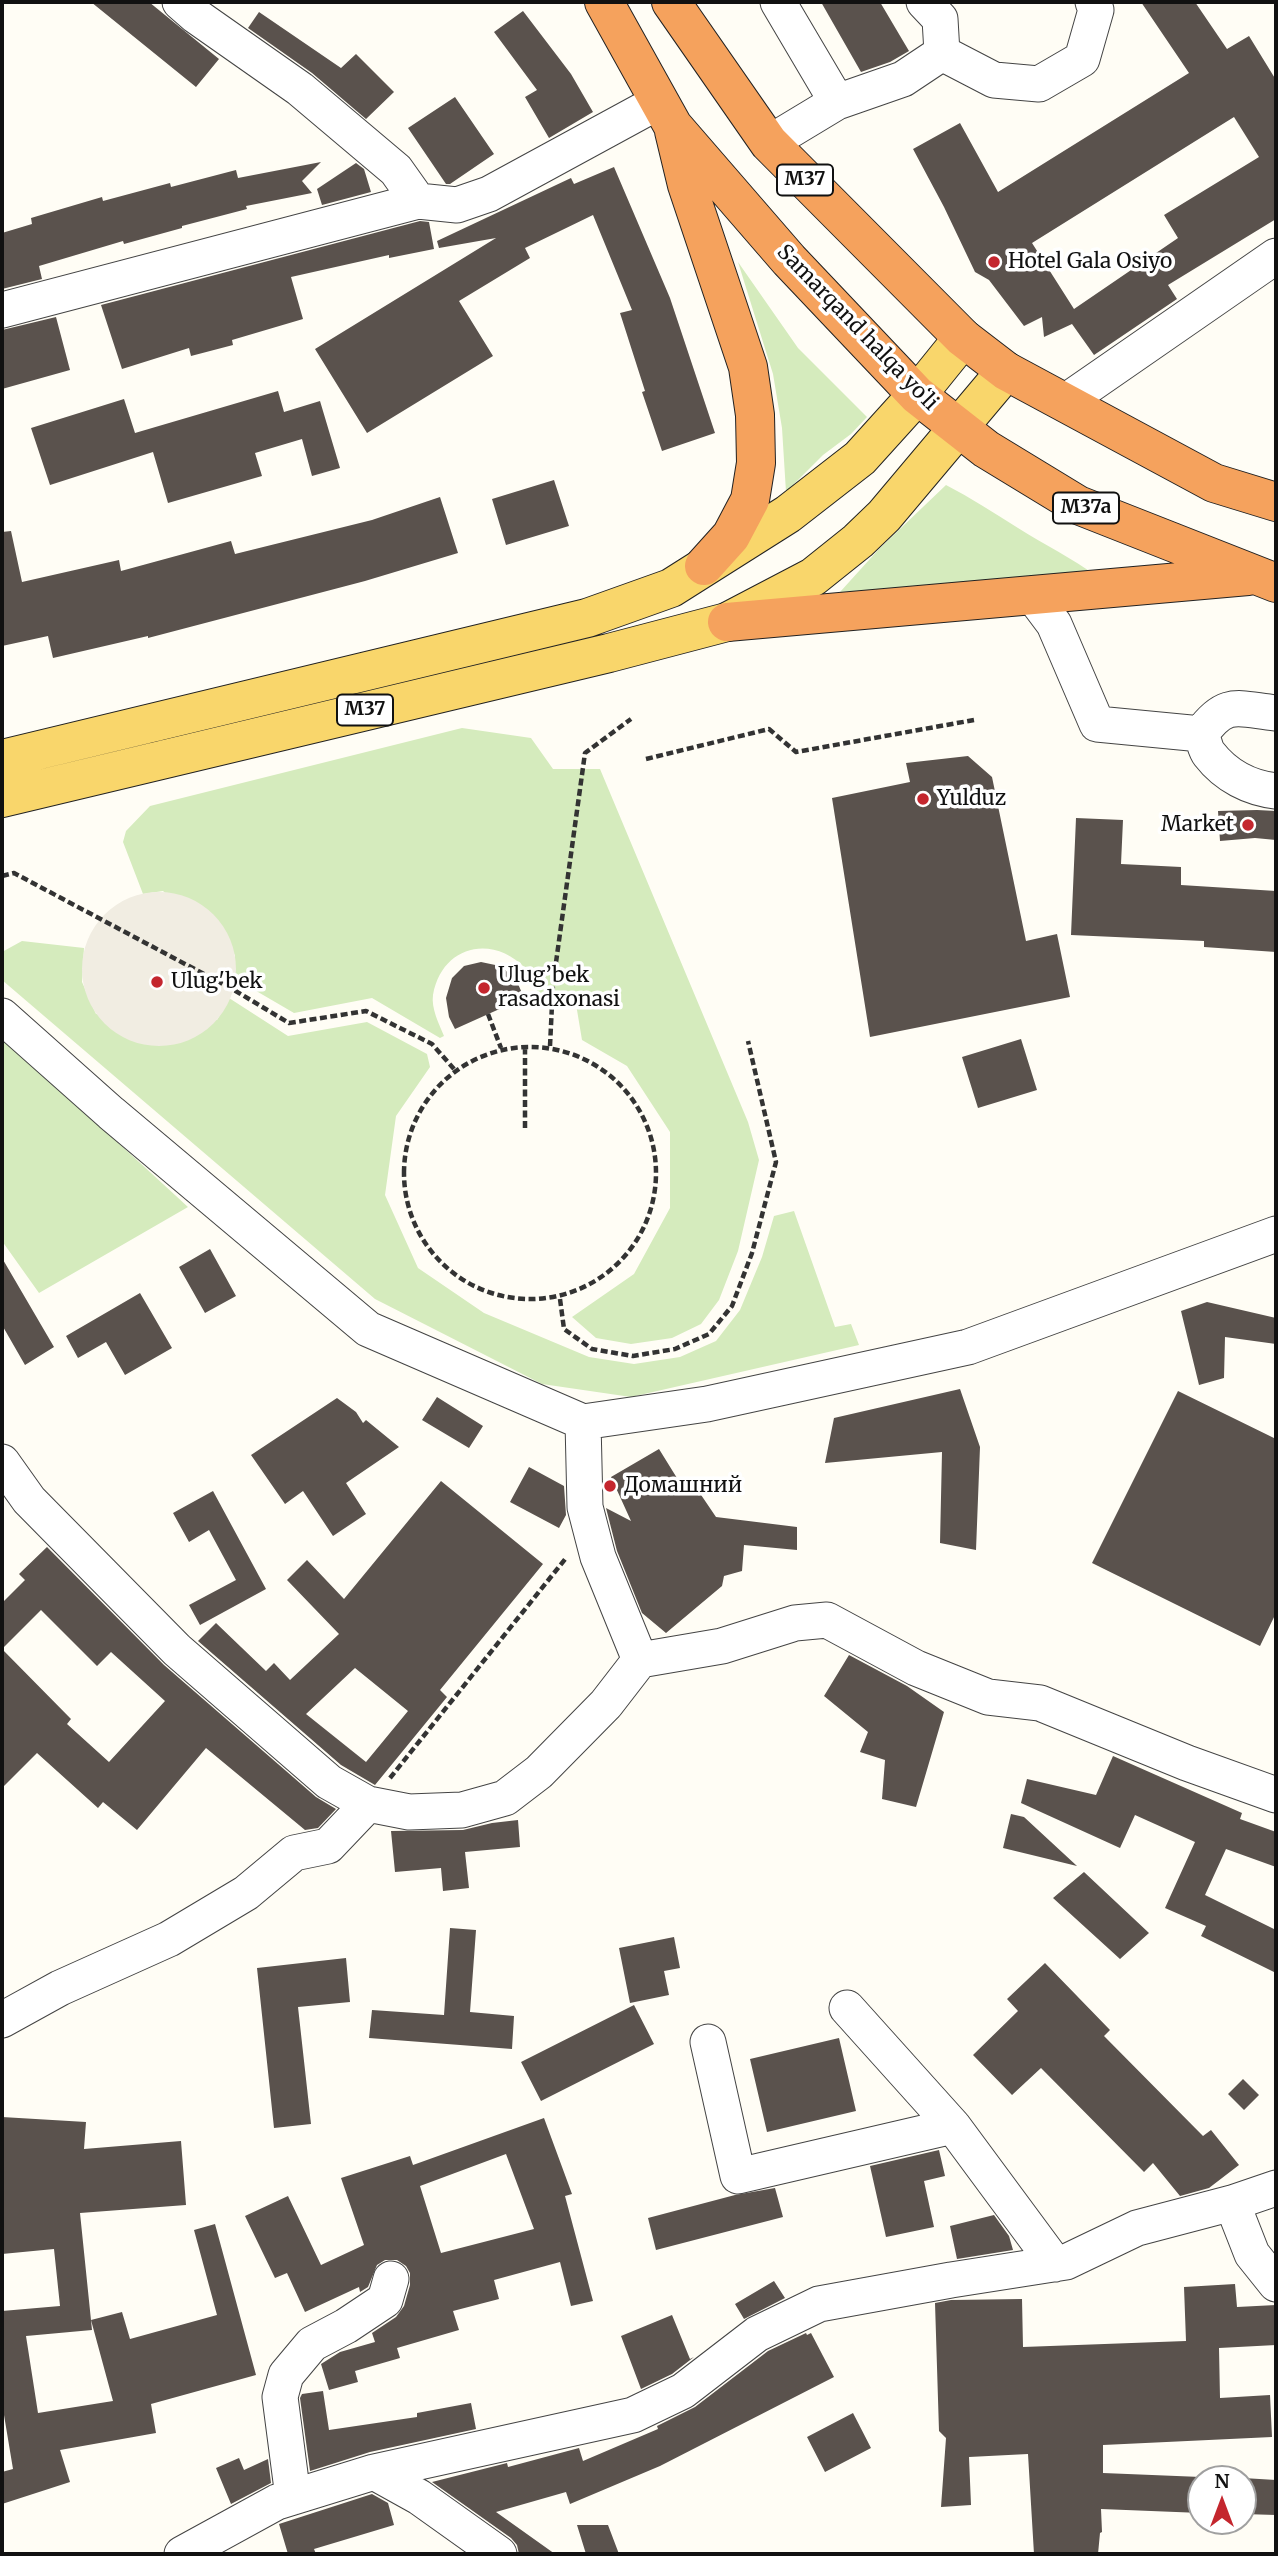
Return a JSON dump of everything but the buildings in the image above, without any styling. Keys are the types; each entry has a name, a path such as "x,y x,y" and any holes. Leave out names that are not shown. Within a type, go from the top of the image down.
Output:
{"highway":[{"name":"Samarqand halqa yoʻli","path":"604,2 666,113 789,260 917,395 986,449 1078,505 1266,579"},
{"name":"M37","path":"671,2 769,143 963,338"},
{"path":"666,113 687,185 748,367 755,415 756,463 750,500 731,536 704,566"},
{"path":"963,338 1006,371 1214,483 1276,502"},
{"path":"727,622 1266,579"}],"main road":[{"name":"M37","path":"2,759 587,618 671,588 788,514 860,458 917,395 963,338"},
{"name":"M37","path":"2,798 609,653 727,622 813,577 858,541 884,516 1006,371"}],"street":[{"path":"180,2 300,89 396,170 418,201"},
{"path":"778,2 837,102"},
{"path":"924,2 940,19 942,53"},
{"path":"942,53 993,80 1039,84 1082,59 1096,10 1093,2"},
{"path":"769,143 837,102 902,79 942,53"},
{"path":"2,310 418,201 457,205 489,194 666,113"},
{"path":"1065,402 1276,256"},
{"path":"1033,596 1054,624 1097,724 1201,734"},
{"path":"1201,734 1213,717 1228,708 1276,713"},
{"path":"1201,734 1208,753 1239,781 1258,789 1276,791"},
{"path":"2,1016 111,1113 368,1329 583,1422 707,1404 968,1347 1276,1234"},
{"path":"583,1422 585,1507 598,1557 640,1660"},
{"path":"2,1462 29,1500 177,1650 329,1782 368,1804 422,1812 462,1810 505,1798 539,1772 606,1704 640,1660 722,1646 795,1623 827,1620 916,1668 988,1697 1040,1703 1276,1796"},
{"path":"2,2020 60,1988 169,1939 246,1893 294,1853 328,1846 368,1804"},
{"path":"848,2008 953,2126 1055,2264"},
{"path":"708,2042 738,2176 953,2126"},
{"path":"182,2554 277,2502 374,2472 633,2415 683,2391 757,2334 819,2304 1066,2262 1137,2228 1232,2203 1276,2188"},
{"path":"1232,2203 1252,2254 1276,2284"},
{"path":"293,2497 281,2397 286,2375 312,2344 346,2326 385,2300 391,2279"},
{"path":"374,2472 419,2497 499,2554"}],"path":[{"path":"551,1046 552,984 585,753 631,719"},
{"path":"646,759 769,729 796,752 974,720"},
{"path":"2,876 14,873 234,990 289,1023 366,1011 432,1044 454,1069"},
{"path":"488,1014 501,1048"},
{"path":"560,1299 564,1329 592,1349 632,1356 675,1349 709,1334 732,1306 752,1253 776,1162 748,1041"},
{"path":"551,1046 614,1076 653,1134 656,1204 621,1265 560,1299 489,1296 431,1257 402,1194 410,1124 454,1069 501,1048 551,1046"},
{"path":"525,1047 525,1128"},
{"path":"368,1804 591,1527"}],"green space":[{"path":"738,262 798,348 867,417 786,492 782,428 773,374"},
{"path":"946,485 1098,577 840,592 879,549"},
{"path":"462,728 531,738 553,769 600,769 748,1122 759,1160 738,1251 719,1300 701,1324 672,1338 631,1344 596,1338 572,1317 634,1274 670,1208 670,1132 627,1066 582,1040 575,998 538,993 528,971 513,958 499,951 484,949 471,950 458,956 438,978 433,1005 444,1036 440,1038 372,998 294,1013 234,978 235,955 163,891 143,894 123,842 126,831 150,806"},
{"path":"22,941 84,948 82,982 96,1014 217,1020 229,998 288,1036 367,1022 427,1054 430,1067 396,1116 385,1195 418,1268 484,1313 589,1357 634,1364 680,1357 716,1341 740,1310 762,1257 774,1216 794,1211 835,1327 851,1324 859,1345 631,1397 542,1384 375,1299 2,980 2,952"},
{"path":"2,1036 188,1207 39,1293 2,1241"}],"shaded area":[{"path":"159,892 188,898 213,915 230,940 236,969 230,998 213,1023 188,1040 159,1046 130,1040 105,1023 88,998 82,969 88,940 105,915 130,898"}],"place":[{"name":"Hotel Gala Osiyo","path":"994,262"},
{"name":"Yulduz","path":"923,799"},
{"name":"Market","path":"1248,825"},
{"name":"Ulug'bek","path":"157,982"},
{"name":"Ulug’bek rasadxonasi","path":"484,988"},
{"name":"Домашний","path":"610,1486"}]}
